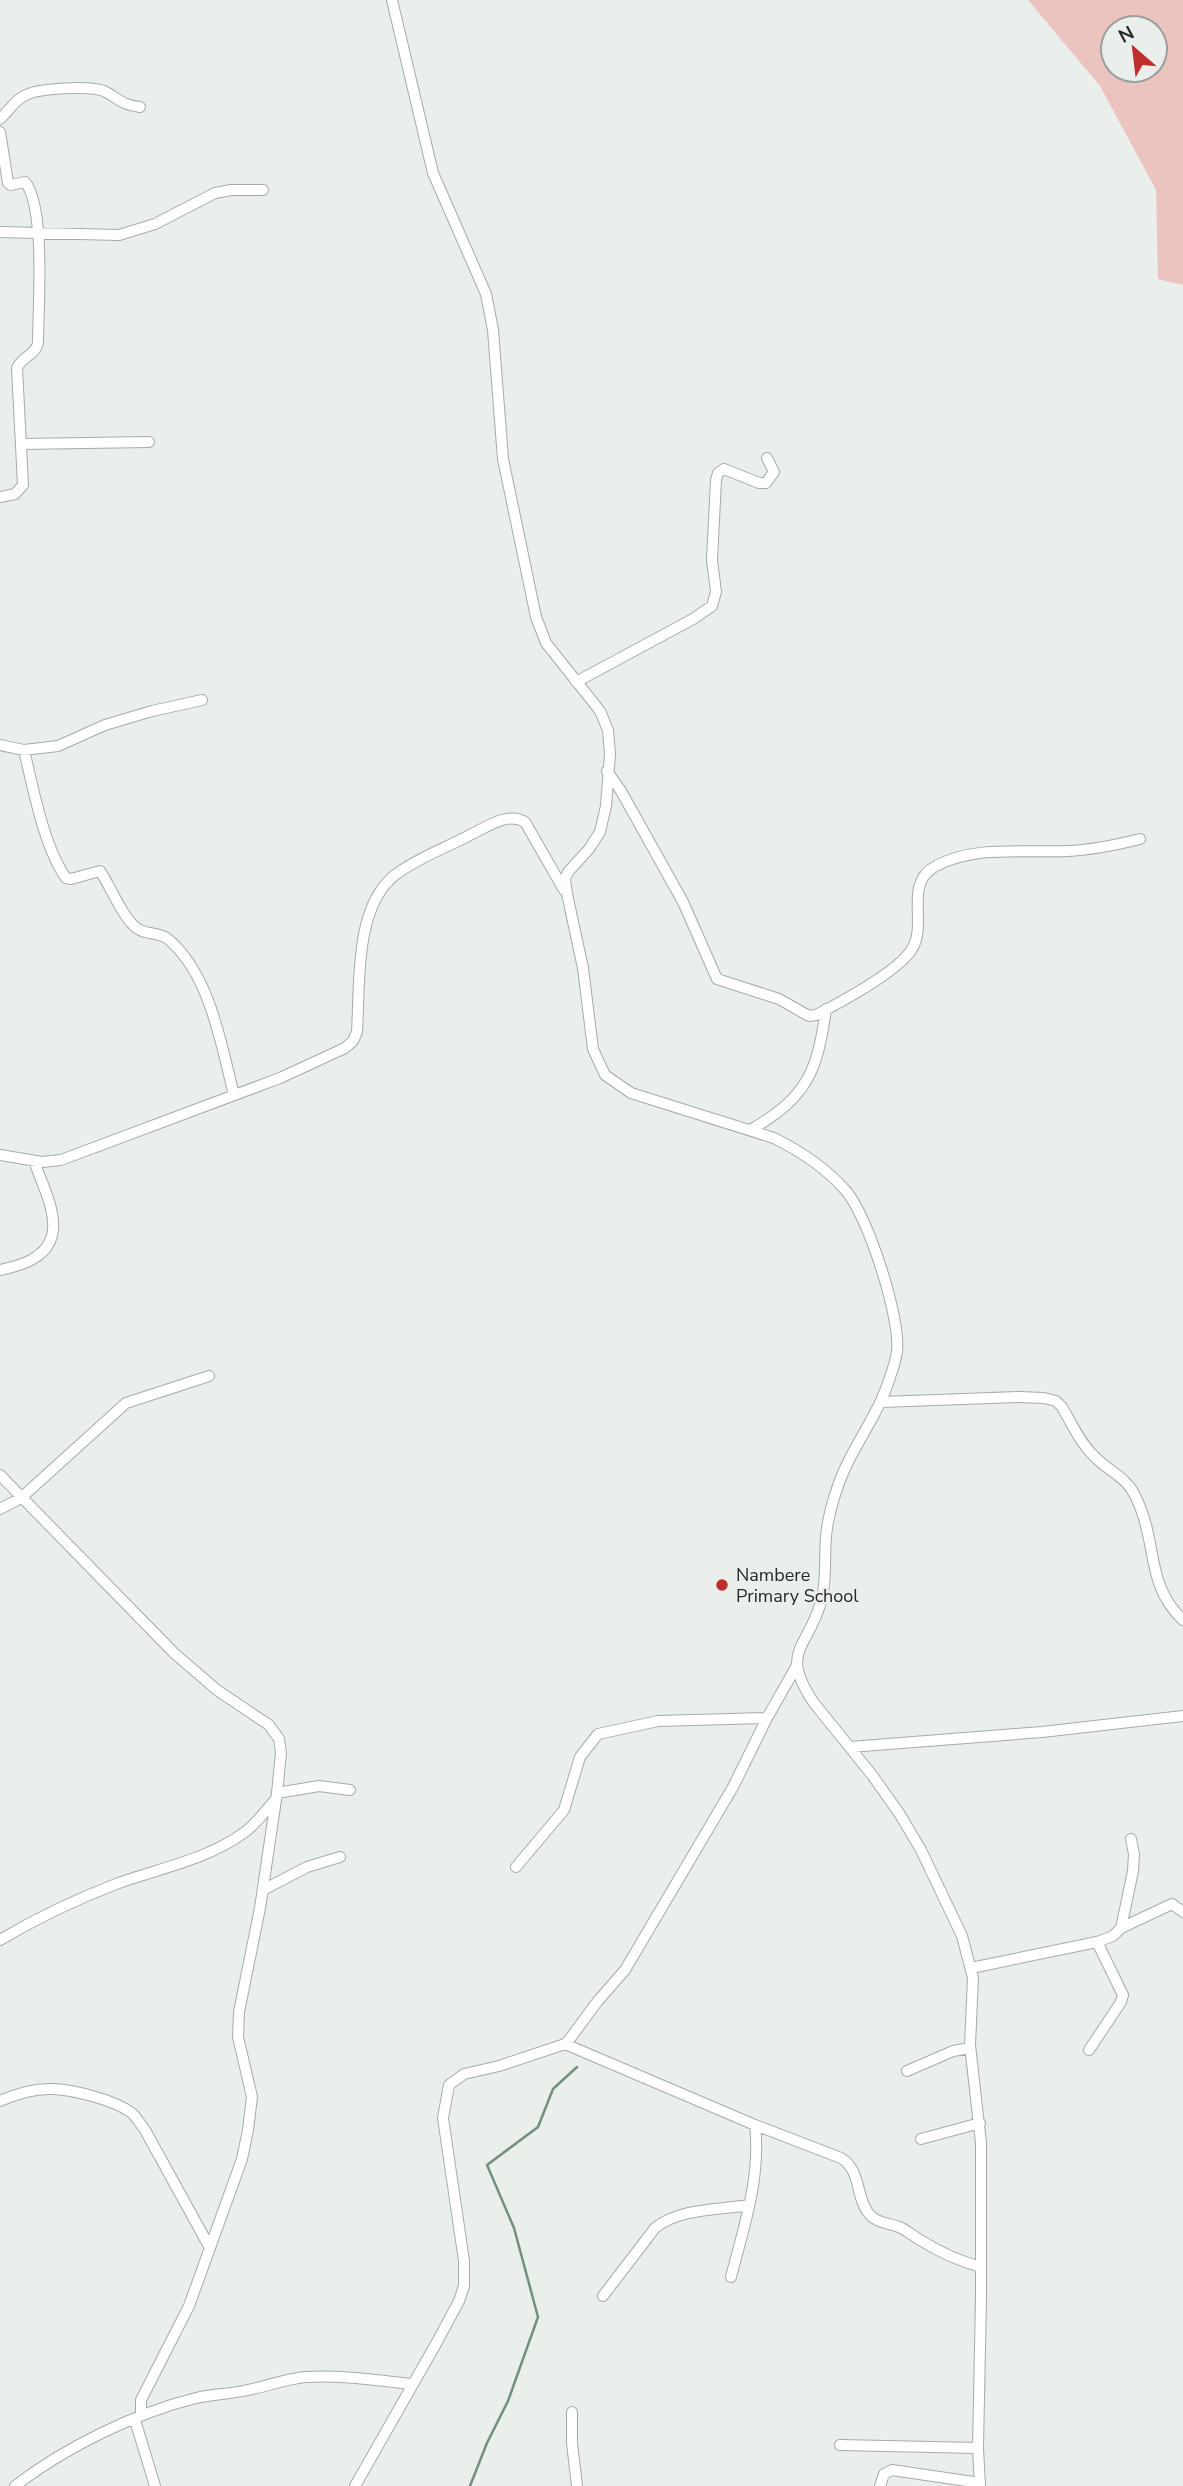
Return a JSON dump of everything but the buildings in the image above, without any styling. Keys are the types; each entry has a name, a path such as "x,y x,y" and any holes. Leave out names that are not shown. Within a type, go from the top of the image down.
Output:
{"street":[{"path":"392,0 433,173 486,294 493,330 503,459 536,617 546,643 600,711 608,730 610,754 606,806 600,832 565,879 583,968 593,1049 600,1069 631,1093 752,1129 791,1146 846,1191 856,1204 875,1248 896,1334 897,1351 881,1402 851,1454 836,1490 826,1529 827,1566 822,1600 813,1625 797,1653 796,1667 804,1688 899,1813 921,1850 962,1936 971,1968 974,1990 970,2048 980,2123 980,2484 892,2470 884,2474 880,2486"},
{"path":"0,119 22,97 33,92 92,88 105,92 121,103 140,107"},
{"path":"0,132 6,179 11,185 25,182 28,185 38,234 38,343 35,351 23,359 17,368 22,488 15,494 0,497"},
{"path":"0,232 118,234 139,231 215,193 263,190"},
{"path":"21,444 149,442"},
{"path":"576,682 712,606 715,600 712,559 718,473 724,469 759,483 766,483 774,472 767,458"},
{"path":"0,746 24,750 58,746 105,725 152,711 202,701"},
{"path":"24,750 38,806 63,873 71,879 100,871 133,924 142,931 167,938 200,979 219,1032 234,1094"},
{"path":"607,771 684,902 717,979 779,999 809,1016 827,1009 881,977 913,948 920,885 925,874 935,866 991,852 1084,850 1140,839"},
{"path":"0,1155 34,1161 61,1160 326,1058 353,1041 357,1032 361,954 374,900 389,881 407,867 496,822 520,818 524,821 566,894"},
{"path":"752,1129 780,1112 804,1087 815,1066 827,1009"},
{"path":"0,1270 28,1262 43,1251 51,1241 55,1229 34,1161"},
{"path":"0,1509 21,1498 126,1403 209,1376"},
{"path":"881,1402 1019,1397 1056,1401 1092,1454 1125,1479 1132,1489 1144,1517 1157,1580 1172,1610 1183,1620"},
{"path":"0,1475 174,1653 217,1690 269,1725 279,1739 281,1754 263,1890 239,2012 238,2037 252,2097 248,2130 242,2160 189,2306 141,2400 138,2418 155,2486"},
{"path":"355,2486 454,2311 464,2286 464,2261 443,2118 446,2092 453,2080 464,2074 499,2066 565,2044 625,1970 733,1787 796,1667"},
{"path":"850,1747 1042,1732 1183,1716"},
{"path":"516,1867 564,1810 580,1757 598,1734 658,1721 767,1718"},
{"path":"0,1940 35,1920 106,1889 172,1868 206,1853 244,1832 276,1796 319,1786 350,1790"},
{"path":"1121,1928 1133,1871 1131,1839"},
{"path":"263,1890 307,1867 340,1857"},
{"path":"971,1968 1097,1942 1172,1904 1183,1912"},
{"path":"1089,2050 1123,1995 1097,1942"},
{"path":"565,2044 755,2125 841,2158 850,2163 854,2170 870,2216 879,2222 904,2229 946,2255 981,2267"},
{"path":"907,2071 953,2051 970,2048"},
{"path":"0,2101 16,2094 52,2089 106,2101 134,2115 145,2130 210,2248"},
{"path":"921,2139 980,2123"},
{"path":"731,2277 757,2163 755,2125"},
{"path":"603,2297 655,2228 663,2222 681,2216 749,2205"},
{"path":"15,2486 58,2455 138,2418 196,2398 246,2391 289,2379 332,2376 411,2384"},
{"path":"572,2412 572,2443 578,2486"},
{"path":"841,2445 978,2448"}],"shaded area":[{"path":"1028,0 1183,0 1183,285 1158,279 1156,190 1100,86"}],"waterway":[{"path":"470,2486 508,2401 538,2317 514,2228 487,2165 538,2127 553,2089 577,2067"}],"place":[{"name":"Nambere Primary School","path":"722,1585"}]}
